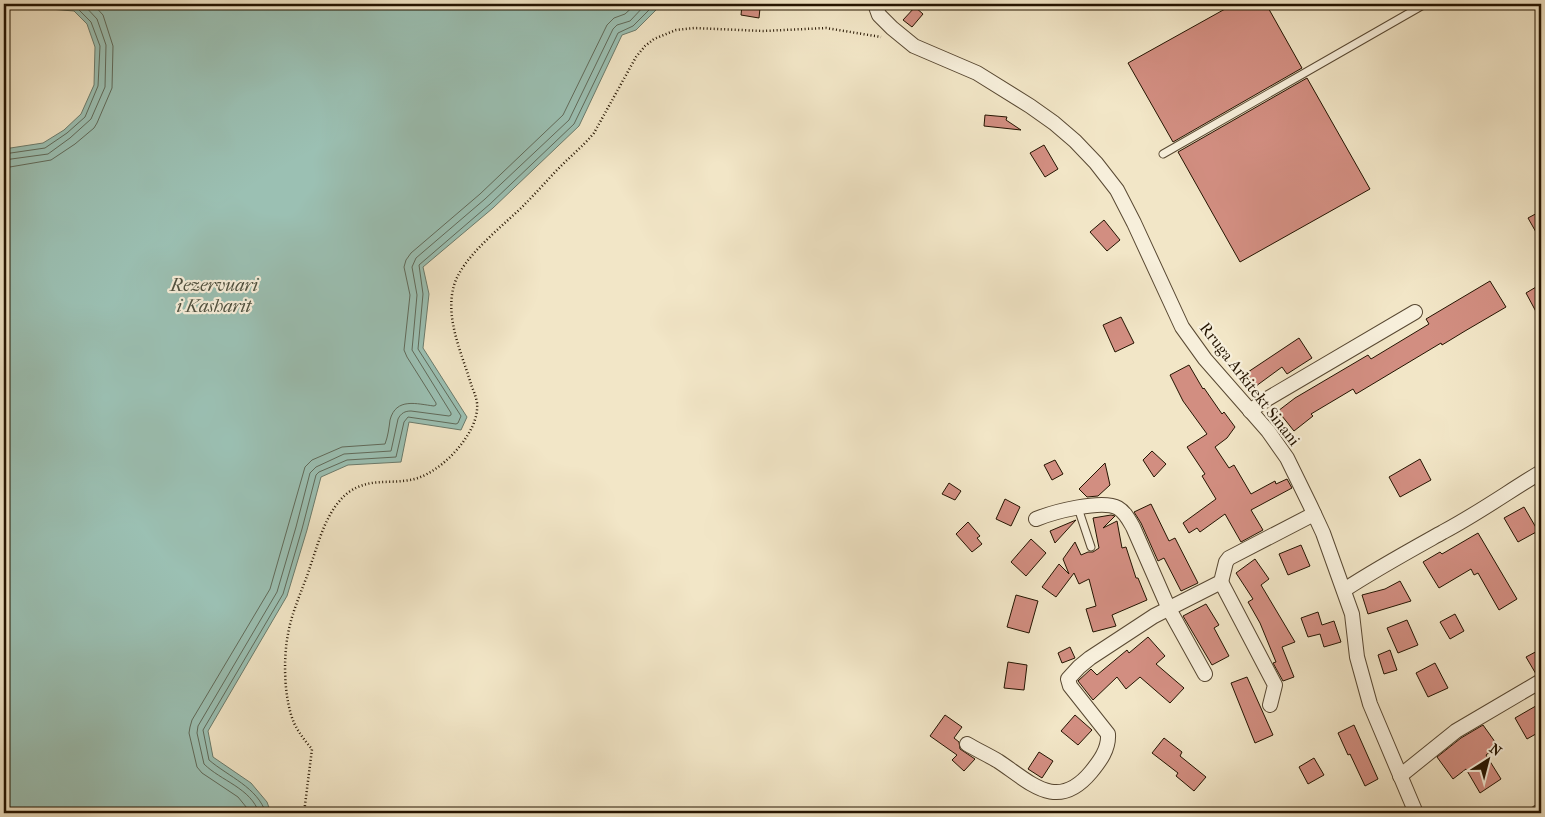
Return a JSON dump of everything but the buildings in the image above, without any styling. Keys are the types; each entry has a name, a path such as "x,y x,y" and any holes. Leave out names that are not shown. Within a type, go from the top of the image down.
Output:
{"street":[{"name":"Rruga Arkitekt Sinani","path":"875,4 879,15 914,46 977,73 1030,106 1074,141 1096,163 1116,190 1134,223 1182,327 1205,359 1268,431 1287,458 1314,514 1323,533 1352,614 1357,657 1370,704 1416,813"},
{"path":"1250,411 1415,312"},
{"path":"1344,590 1381,566 1443,532 1541,472"},
{"path":"1036,519 1050,513 1111,505 1126,515 1169,609 1205,674"},
{"path":"1270,705 1274,684 1221,582 1226,562 1229,558 1314,514"},
{"path":"967,744 997,760 1015,774 1048,792 1067,791 1075,787 1098,763 1106,748 1108,734 1075,694 1068,679 1079,666 1154,616 1221,582"},
{"path":"1400,776 1456,731 1541,681"},
{"path":"1537,813 1541,811"}],"lane":[{"path":"1163,154 1424,4"},
{"path":"1078,508 1091,546"}],"path":[{"path":"304,813 312,749 301,736 294,722 286,690 286,652 293,616 319,541 334,506 350,492 366,484 379,481 410,480 429,474 455,452 472,428 477,402 452,314 453,288 458,276 470,259 489,237 587,142 636,57 654,39 676,30 694,28 763,30 826,28 890,38"}],"water":[{"name":"Rezervuari i Kasharit","path":"4,4 665,4 660,6 636,30 622,35 579,126 493,208 423,267 429,294 423,348 467,417 461,430 409,422 401,462 348,465 321,477 287,596 208,731 213,757 251,783 267,802 271,813 4,813 4,149 43,143 64,130 81,114 94,85 95,47 87,24 74,11 4,9"}]}
